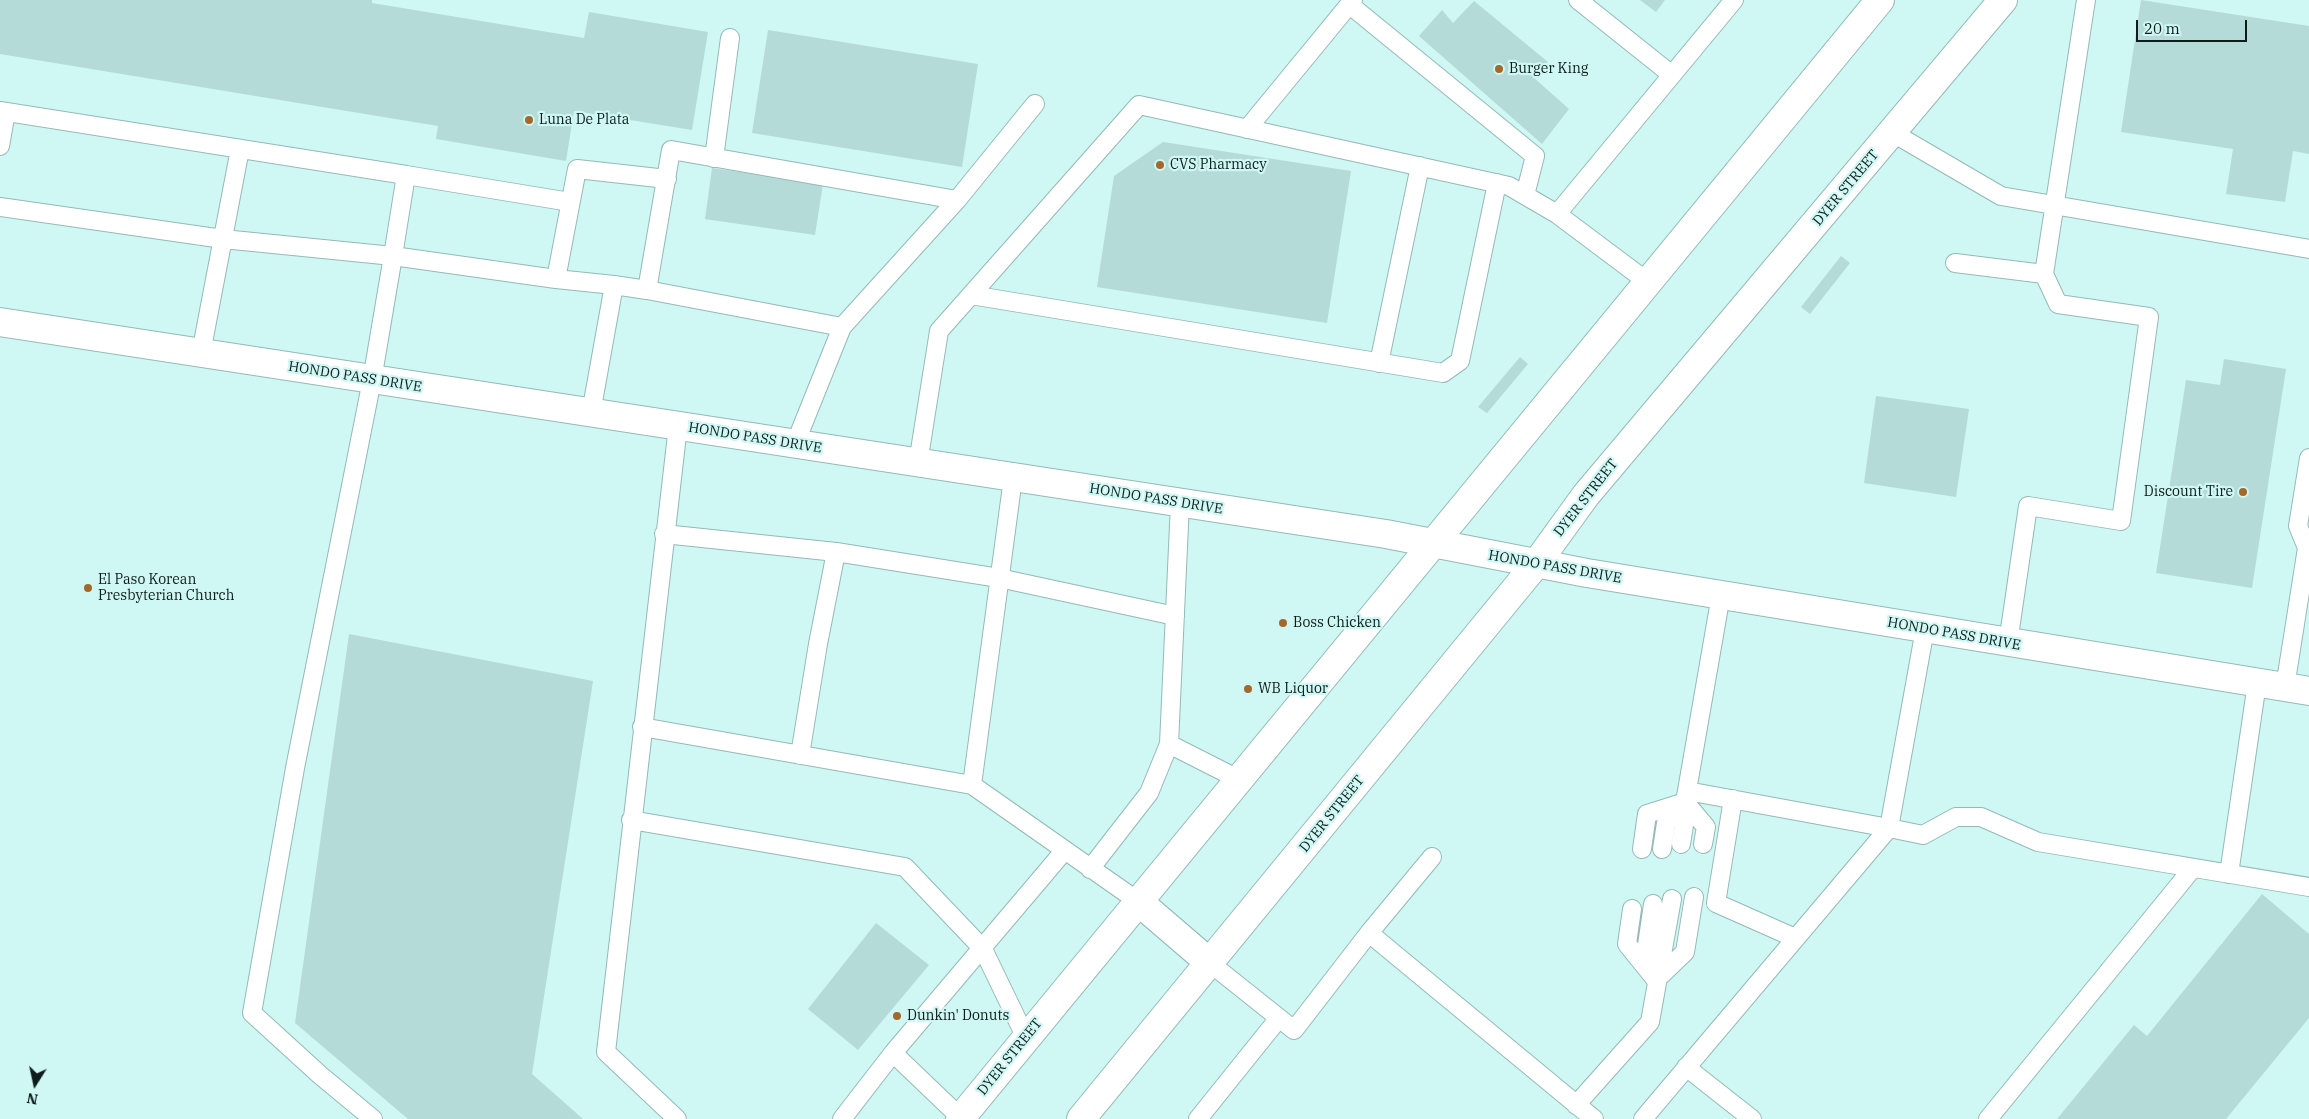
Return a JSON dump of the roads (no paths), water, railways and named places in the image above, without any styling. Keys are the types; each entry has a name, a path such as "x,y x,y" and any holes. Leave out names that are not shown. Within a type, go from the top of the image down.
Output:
{"main road":[{"name":"DYER STREET","path":"961,1119 1880,0"},
{"name":"DYER STREET","path":"1081,1119 1536,564 1586,495 1893,133 2003,0"},
{"name":"HONDO PASS DRIVE","path":"0,322 1180,503 1435,544 1536,564 2008,643 2297,689"},
{"path":"1139,902 1210,963"}],"lane":[{"path":"1578,0 1672,75"},
{"path":"1557,214 1734,0"},
{"path":"2008,643 2028,506 2121,521 2149,317 2058,304 2044,274 2086,0"},
{"path":"1247,129 1351,2 1535,156 1525,195"},
{"path":"714,158 730,38"},
{"path":"795,444 842,327 957,200 1035,104"},
{"path":"918,463 939,331 1138,105 1509,186 1557,214 1649,283"},
{"path":"0,146 3,111 570,202"},
{"path":"1893,133 2001,196 2309,249"},
{"path":"200,353 240,149"},
{"path":"646,290 671,150 957,200"},
{"path":"1379,363 1420,166"},
{"path":"556,279 576,169 666,179"},
{"path":"373,1119 320,1075 252,1013 295,768 372,380 406,175"},
{"path":"971,295 1443,373 1460,361 1497,183"},
{"path":"0,207 223,239 393,256 556,279 614,285 842,327"},
{"path":"1955,263 2044,274"},
{"path":"591,413 614,285"},
{"path":"677,1119 606,1052 631,820 678,426"},
{"path":"2297,689 2308,547 2298,526 2309,458"},
{"path":"972,785 1013,478"},
{"path":"1090,868 1149,793 1169,744 1180,503"},
{"path":"664,534 836,552 999,578 1175,616"},
{"path":"800,755 818,644 836,552"},
{"path":"1681,844 1686,796 1720,595"},
{"path":"1643,1119 1889,828 1926,629"},
{"path":"2229,874 2257,683"},
{"path":"642,727 972,785 1139,902"},
{"path":"1169,744 1240,780"},
{"path":"1686,796 1706,827 1703,844"},
{"path":"1662,848 1666,823 1686,796"},
{"path":"1642,849 1647,814 1686,796 1733,800 1923,835 1956,817 1982,817 2038,842 2309,887"},
{"path":"1733,800 1716,903 1795,938"},
{"path":"631,820 906,867 983,949 1026,1038"},
{"path":"842,1119 893,1053 1065,850"},
{"path":"1210,963 1294,1030 1432,857"},
{"path":"1988,1119 2192,868"},
{"path":"1656,980 1685,952 1694,897"},
{"path":"1576,1105 1650,1022 1656,980 1665,948 1672,899"},
{"path":"1653,904 1646,945 1656,980"},
{"path":"1632,909 1627,944 1656,980"},
{"path":"1370,933 1594,1119"},
{"path":"1198,1119 1279,1018"},
{"path":"893,1053 961,1119"},
{"path":"1686,1067 1752,1119"}],"place":[{"name":"Burger King","path":"1499,69"},
{"name":"Luna De Plata","path":"529,120"},
{"name":"CVS Pharmacy","path":"1160,165"},
{"name":"Discount Tire","path":"2243,492"},
{"name":"El Paso Korean Presbyterian Church","path":"88,588"},
{"name":"Boss Chicken","path":"1283,623"},
{"name":"WB Liquor","path":"1248,689"},
{"name":"Dunkin' Donuts","path":"897,1016"}]}
